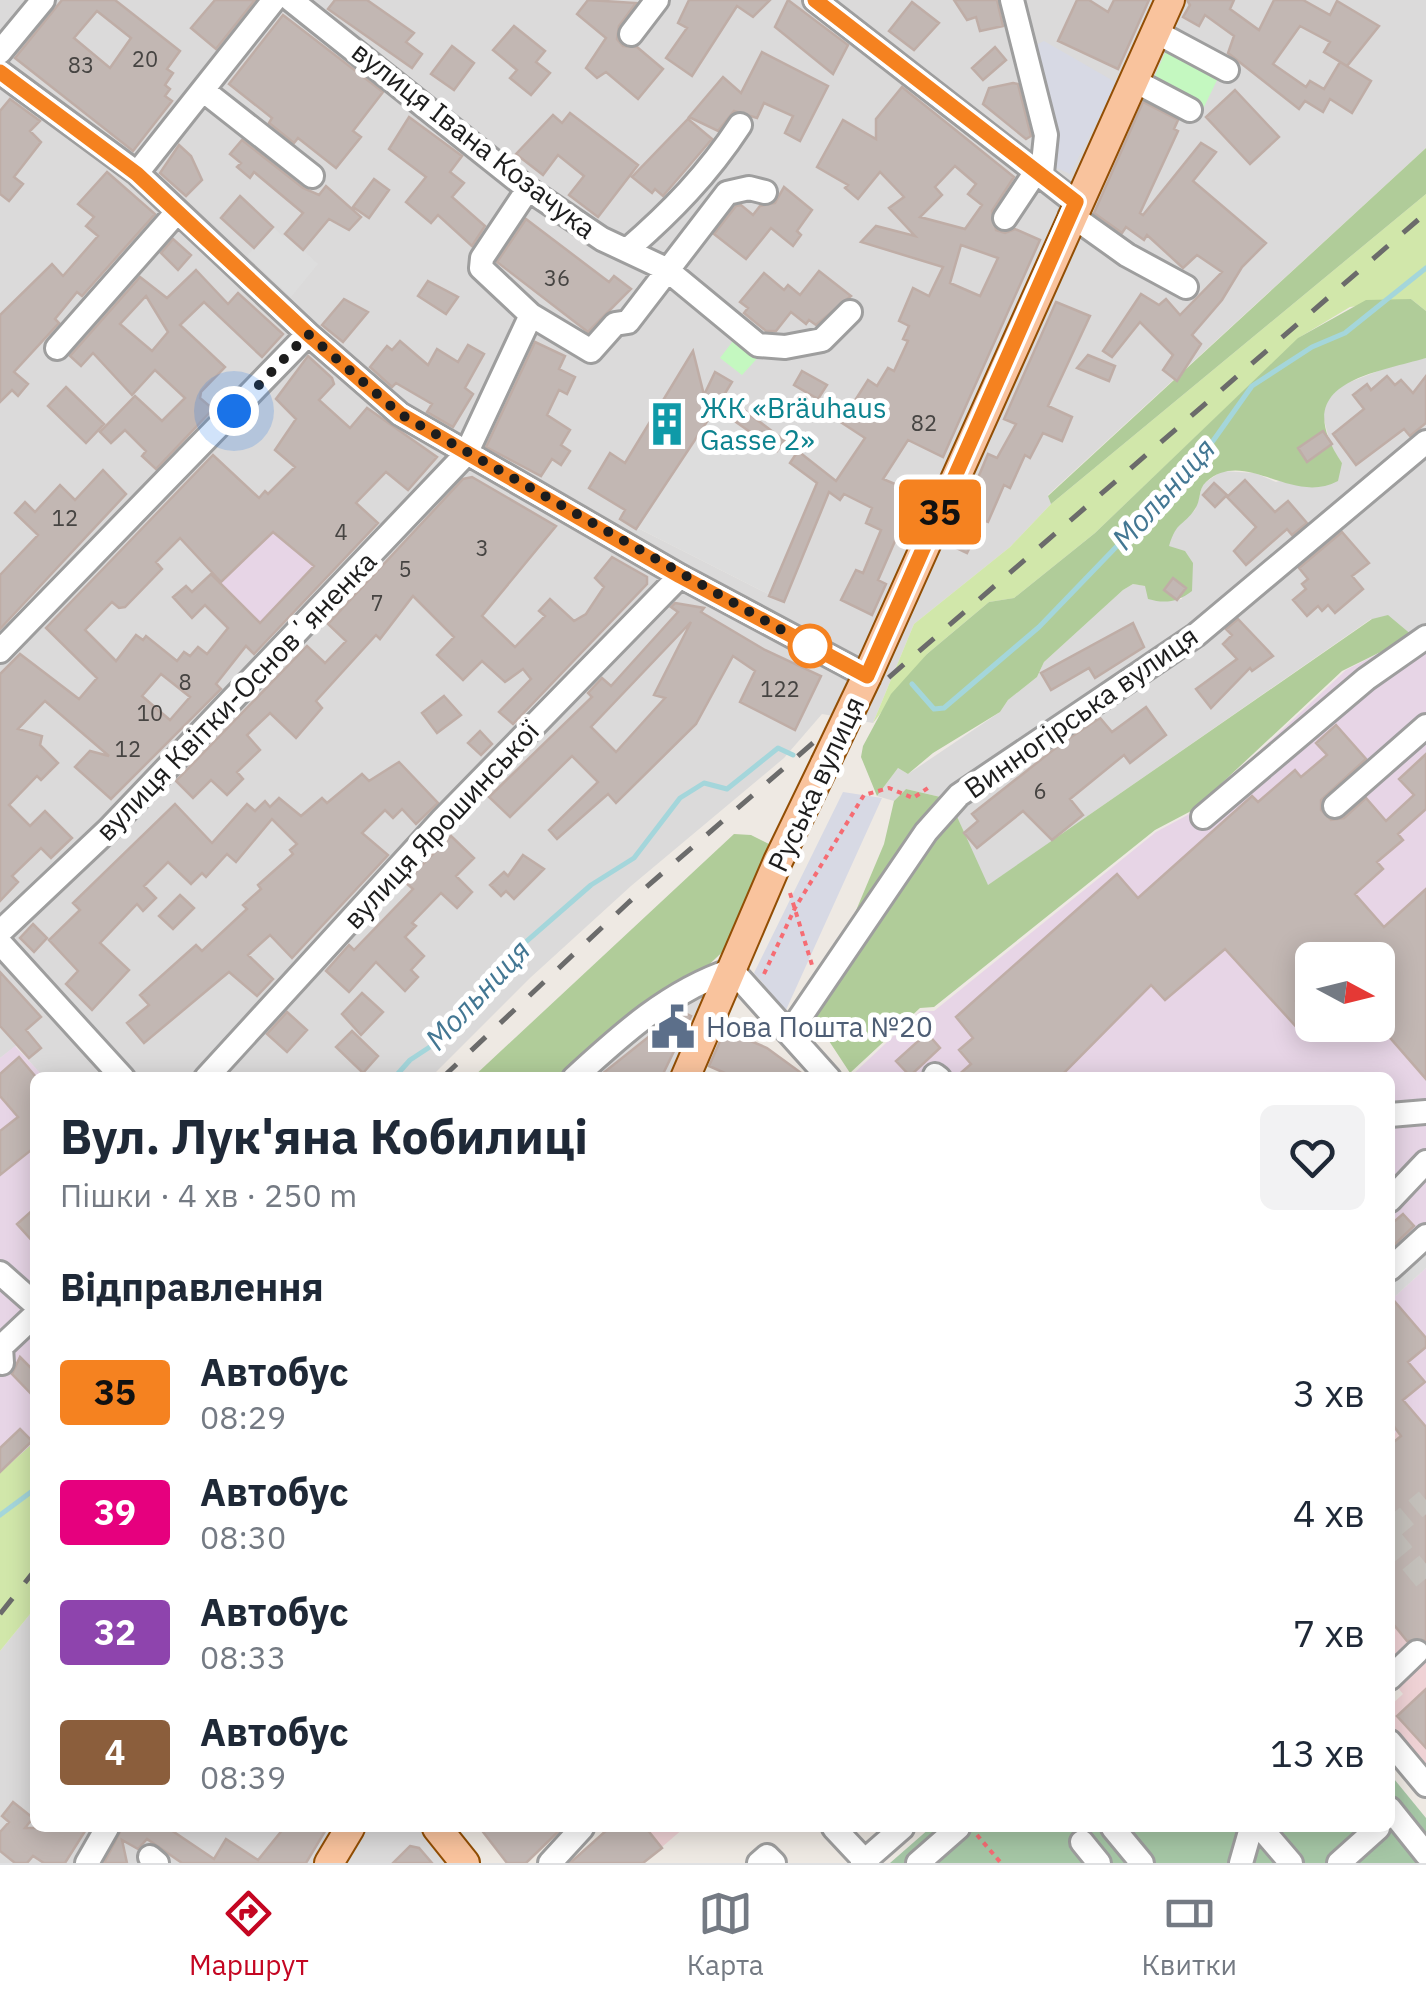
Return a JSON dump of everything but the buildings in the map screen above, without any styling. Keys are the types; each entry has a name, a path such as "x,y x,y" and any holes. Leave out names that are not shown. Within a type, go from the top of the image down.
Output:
{"main road":[{"name":"Руська вулиця","path":"688,1072 778,860 867,676 1170,0"},
{"path":"330,1863 348,1832"},
{"path":"440,1832 464,1863"}],"street":[{"path":"0,52 44,0"},
{"path":"137,174 274,0"},
{"name":"вулиця Івана Козачука","path":"291,0 528,190 602,239 666,269 758,344 786,347 822,340 850,312"},
{"path":"632,34 657,0"},
{"path":"815,0 1039,172 1127,255 1186,287"},
{"path":"1005,218 1039,172 1046,135 1012,0"},
{"path":"1156,32 1227,70"},
{"path":"0,72 137,174 400,414 680,576 867,676"},
{"path":"1133,80 1190,110"},
{"path":"204,90 312,176"},
{"path":"627,250 700,180 740,125"},
{"path":"528,190 482,258 481,268 531,315 591,350 615,324 628,322 726,193 749,188 764,192"},
{"path":"57,348 177,212"},
{"name":"вулиця Квітки-Основʼяненка","path":"0,932 110,829 466,454 531,315"},
{"path":"0,650 308,334"},
{"name":"Винногірська вулиця","path":"790,1032 926,832 959,795 1196,635 1426,442"},
{"name":"вулиця Ярошинської","path":"211,1072 442,820 680,576"},
{"path":"1203,817 1366,680 1422,647"},
{"path":"1335,806 1426,726"},
{"path":"0,943 118,1072"},
{"path":"581,1072 638,1020 706,979 732,970 756,991 824,1072"},
{"path":"1395,1115 1426,1112"},
{"path":"1395,1195 1426,1162"},
{"path":"1395,1264 1426,1236"},
{"path":"0,1273 30,1300"},
{"path":"2,1363 1,1347 30,1320"},
{"path":"1395,1668 1417,1652"},
{"path":"1395,1748 1426,1785"},
{"path":"1395,1824 1426,1854"},
{"path":"86,1863 104,1832"},
{"path":"550,1863 578,1832"},
{"path":"838,1832 864,1862 898,1832"},
{"path":"918,1863 953,1832"},
{"path":"1116,1832 1142,1863"},
{"path":"1241,1863 1250,1832"},
{"path":"1264,1832 1290,1863"},
{"path":"1340,1863 1372,1832"},
{"path":"1082,1842 1100,1863"},
{"path":"759,1863 766,1856 774,1863"}],"path":[{"path":"756,991 794,908 864,795 889,788 913,798 928,788"},
{"path":"778,860 811,956"},
{"path":"974,1832 1001,1863"}],"shaded area":[{"path":"0,0 1426,0 1426,148 1048,495 1051,504 1010,547 914,624 873,723 822,714 784,758 631,886 530,978 436,1072 39,1072 16,1046 0,1058","holes":["707,390 725,395 834,480 784,602 620,519 651,481","274,513 333,571 254,654 193,592"]},
{"path":"1044,41 1117,83 1070,174 1050,165 1029,48"},
{"path":"273,227 283,237 289,229 298,237 294,242 318,264 291,297 247,256"},
{"path":"1426,358 1426,626 1413,636 1371,619 987,886 949,799 906,789 894,801 877,796 898,768 908,774 1000,712 1008,700 1037,677 1044,662 1123,590 1133,584 1173,600 1182,599 1168,546 1175,525 1195,510 1203,484 1222,471 1255,473 1276,482 1342,463 1331,447 1322,412 1328,397 1345,384 1401,362"},
{"path":"707,390 724,395 834,479 784,602 620,519 623,508 651,480"},
{"path":"274,512 333,571 254,654 192,593"},
{"path":"1426,629 1426,1235 1395,1263 1395,1072 855,1072 920,1011 934,1011 1156,832 1195,811 1346,670"},
{"path":"843,792 882,798 786,1010 754,973"},
{"path":"731,971 686,1072 584,1072"},
{"path":"15,1046 39,1072 30,1072 30,1449 0,1473 0,1058"},
{"path":"1426,1237 1426,1268 1395,1296 1395,1265"},
{"path":"1426,1268 1426,1427 1416,1416 1395,1433 1395,1296"},
{"path":"1416,1416 1426,1427 1426,1764 1395,1730 1395,1701 1403,1694 1395,1684 1395,1433"},
{"path":"30,1614 30,1832 431,1832 456,1863 0,1863 0,1651"},
{"path":"649,1832 679,1832 662,1847"}],"green space":[{"path":"1169,44 1220,74 1203,109 1153,80"},
{"path":"1426,148 1426,194 1051,504 1048,496"},
{"path":"1426,194 1426,311 1411,299 1350,307 1300,337 1095,533 1014,598 989,602 927,654 873,723 914,624 1010,547 1051,504"},
{"path":"1411,299 1426,311 1426,358 1359,378 1329,400 1324,416 1328,437 1342,463 1338,481 1303,487 1236,471 1221,473 1206,482 1197,506 1169,546 1185,551 1193,563 1192,591 1166,602 1148,599 1145,586 1133,584 1123,590 1044,662 1037,677 1008,700 1000,712 933,753 908,774 898,768 877,796 861,757 863,746 891,694 927,654 989,602 1014,598 1095,533 1298,338 1366,300"},
{"path":"736,337 763,352 742,375 720,358"},
{"path":"1388,615 1413,636 1342,671 1193,810 1155,830 934,1007 920,1008 849,1072 812,1015 884,844 894,801 906,789 949,799 988,885 1372,619"},
{"path":"734,834 751,835 769,844 732,943 698,975 572,1072 478,1072"},
{"path":"30,1446 30,1614 0,1651 0,1473"},
{"path":"1395,1780 1426,1818 1426,1863 890,1863 925,1832 1395,1832"}],"waterway":[{"name":"Мольниця","path":"912,684 934,709 944,708 1039,627 1198,462 1252,386 1312,347 1345,333 1426,268"},
{"name":"Мольниця","path":"399,1072 410,1060 445,1037 504,961 591,885 634,858 680,798 704,783 727,789 778,748 793,755"},
{"name":"Мольниця","path":"0,1515 30,1493"}],"tunnel":[{"path":"1395,1526 1426,1500"},
{"path":"1395,1543 1426,1581"}],"railway":[{"path":"448,1072 629,902 1426,213"},
{"path":"0,1614 30,1576"}],"bus line":[{"name":"35","path":"0,72 137,174 400,414 680,576 867,676 1076,202 815,0"}],"place":[{"name":"ЖК «Bräuhaus Gasse 2»","path":"667,424"},
{"name":"Нова Пошта №20","path":"673,1027"}],"route":[{"path":"234,411 308,334 400,414 680,576 810,646"}]}
